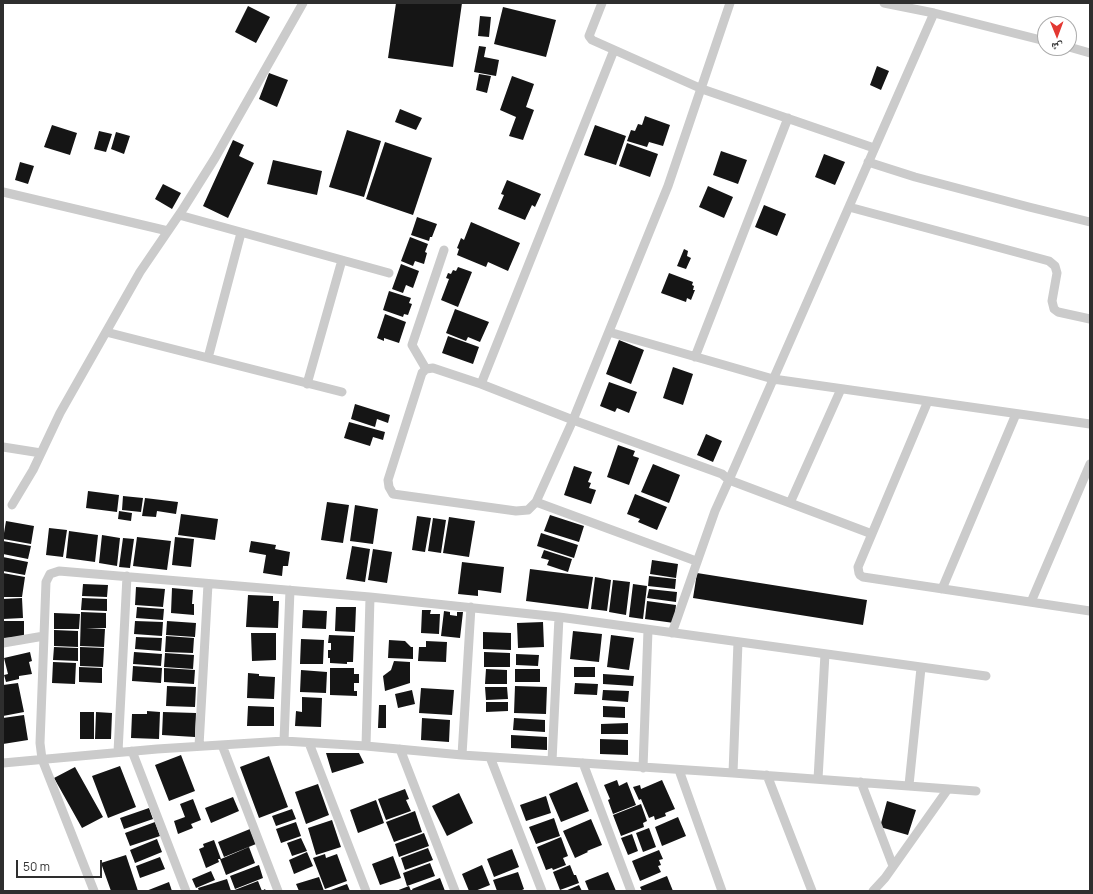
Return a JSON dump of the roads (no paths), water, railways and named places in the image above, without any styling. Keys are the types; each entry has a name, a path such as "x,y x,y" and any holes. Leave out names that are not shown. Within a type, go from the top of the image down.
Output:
{"street":[{"path":"12,505 28,478 60,413 140,272 168,232 215,158 303,3"},
{"path":"602,3 589,36 592,40 702,89 874,148"},
{"path":"730,3 668,186 573,420 536,502 528,510 516,511 393,494 389,487 388,480 422,373 426,369 433,368 481,384 573,420 722,474 729,480 872,534"},
{"path":"884,3 934,13 1037,39"},
{"path":"672,633 696,561 715,511 934,13"},
{"path":"481,384 614,50"},
{"path":"1077,50 1090,53"},
{"path":"695,357 788,118"},
{"path":"868,162 915,177 1029,208 1090,222"},
{"path":"3,192 168,232"},
{"path":"849,207 1048,261 1055,266 1057,274 1052,301 1054,308 1058,312 1090,319"},
{"path":"179,215 389,273"},
{"path":"208,358 241,233"},
{"path":"426,369 412,345 444,250"},
{"path":"307,384 342,260"},
{"path":"106,332 342,392"},
{"path":"609,332 773,379 1090,424"},
{"path":"790,503 840,389"},
{"path":"928,401 858,567 860,575 863,577 1090,611"},
{"path":"942,589 1016,414"},
{"path":"3,447 41,453"},
{"path":"1031,602 1090,464"},
{"path":"536,502 696,561"},
{"path":"94,891 42,759 40,743 46,582 50,574 60,571 370,596 471,607 559,617 986,676"},
{"path":"118,752 127,576"},
{"path":"199,746 208,584"},
{"path":"284,741 290,590"},
{"path":"366,746 370,596"},
{"path":"462,755 471,607"},
{"path":"552,762 559,617"},
{"path":"644,768 648,630"},
{"path":"3,643 44,636"},
{"path":"733,773 738,642"},
{"path":"818,779 825,654"},
{"path":"909,785 921,668"},
{"path":"3,763 118,752 284,741 366,746 552,762 767,775 976,791"},
{"path":"309,743 366,891"},
{"path":"222,745 278,891"},
{"path":"400,749 454,891"},
{"path":"132,751 186,891"},
{"path":"490,757 542,891"},
{"path":"583,763 631,891"},
{"path":"679,770 722,891"},
{"path":"767,775 812,891"},
{"path":"861,782 893,866"},
{"path":"873,891 893,866 948,789"}]}
